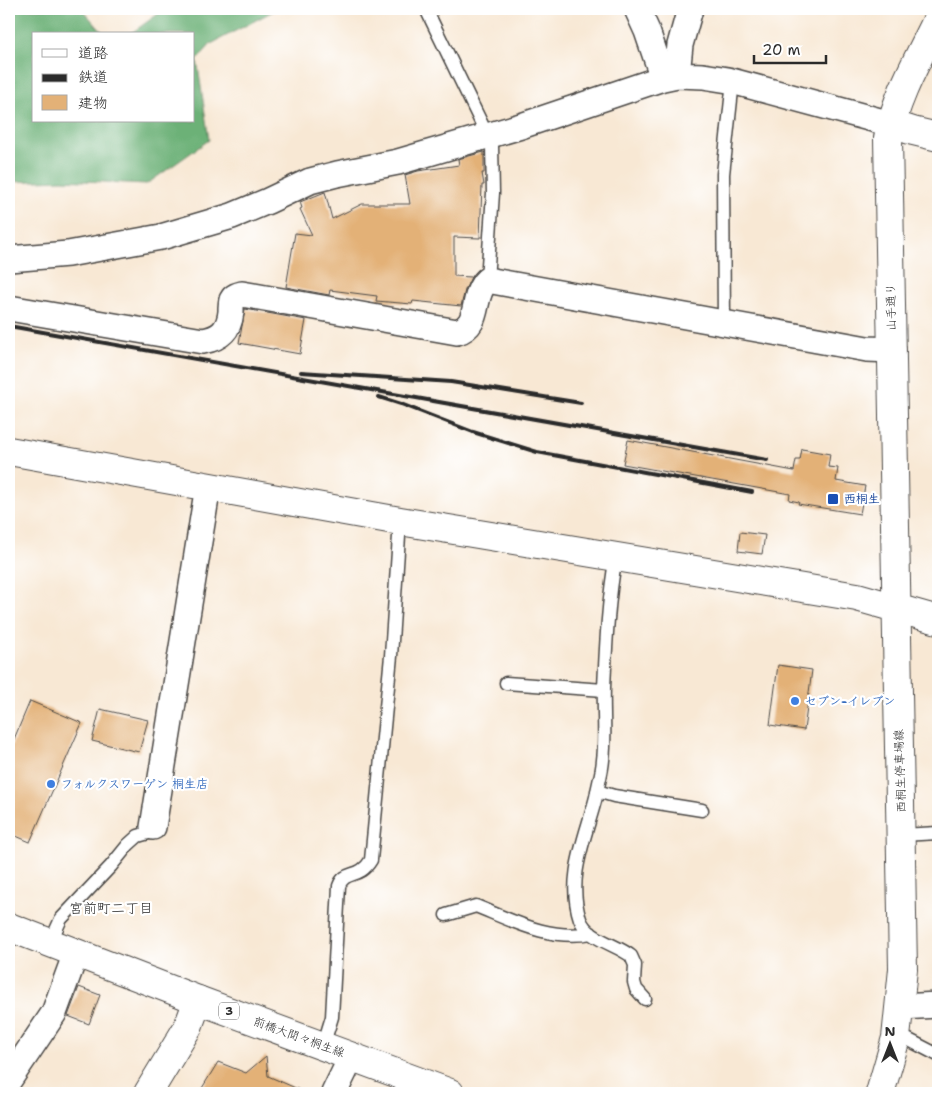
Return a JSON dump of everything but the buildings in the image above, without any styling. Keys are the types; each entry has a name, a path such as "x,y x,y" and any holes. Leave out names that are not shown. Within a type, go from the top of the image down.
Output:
{"street":[{"path":"637,9 670,77"},
{"path":"670,77 690,9"},
{"name":"山手通り","path":"895,607 892,350 887,151 890,124 938,18"},
{"path":"9,259 68,254 161,237 232,216 317,179 398,162 561,114 670,77 703,76 733,81 938,137"},
{"path":"9,308 203,341 212,340 230,324 232,300 242,294 457,332 466,329 472,322 480,287 487,280 867,349 892,350"},
{"path":"9,451 400,521 857,597 938,620"},
{"path":"153,827 208,486"},
{"name":"西桐生停車場線","path":"880,1093 896,1038 903,969 902,835 895,607"},
{"name":"前橋大間々桐生線","path":"9,927 198,1000 450,1093"},
{"path":"9,1080 54,1013 76,953"},
{"path":"148,1093 188,1027 198,1000"},
{"path":"900,1007 938,1005"},
{"path":"334,1093 352,1056"}],"lane":[{"path":"426,9 492,145 493,193 487,280"},
{"path":"724,324 723,174 733,81"},
{"path":"323,1046 332,1017 339,886 345,876 366,869 371,860 391,656 400,521"},
{"path":"616,556 608,608 603,760 597,791 577,862 578,913 584,928 631,956 635,965 634,982 636,989 645,999"},
{"path":"506,683 604,690"},
{"path":"597,791 614,796 702,810"},
{"path":"50,943 61,919 112,866 128,846 138,836 152,832 153,827"},
{"path":"902,835 938,834"},
{"path":"446,915 476,906 537,931 578,936 591,933"},
{"path":"896,1038 909,1040 938,1055"}],"green space":[{"path":"9,9 82,9 102,32 32,32 32,122 195,122 195,32 133,32 165,9 277,9 211,44 197,60 209,140 147,184 62,180 9,182"}],"railway":[{"path":"9,326 767,460"},
{"path":"301,372 451,382 581,403"},
{"path":"379,397 473,432 537,452 752,492"}],"place":[{"name":"西桐生","path":"833,499"},
{"name":"セブン-イレブン","path":"795,701"},
{"name":"フォルクスワーゲン 桐生店","path":"51,784"}],"district":[{"name":"宮前町二丁目","path":"111,908"}]}
